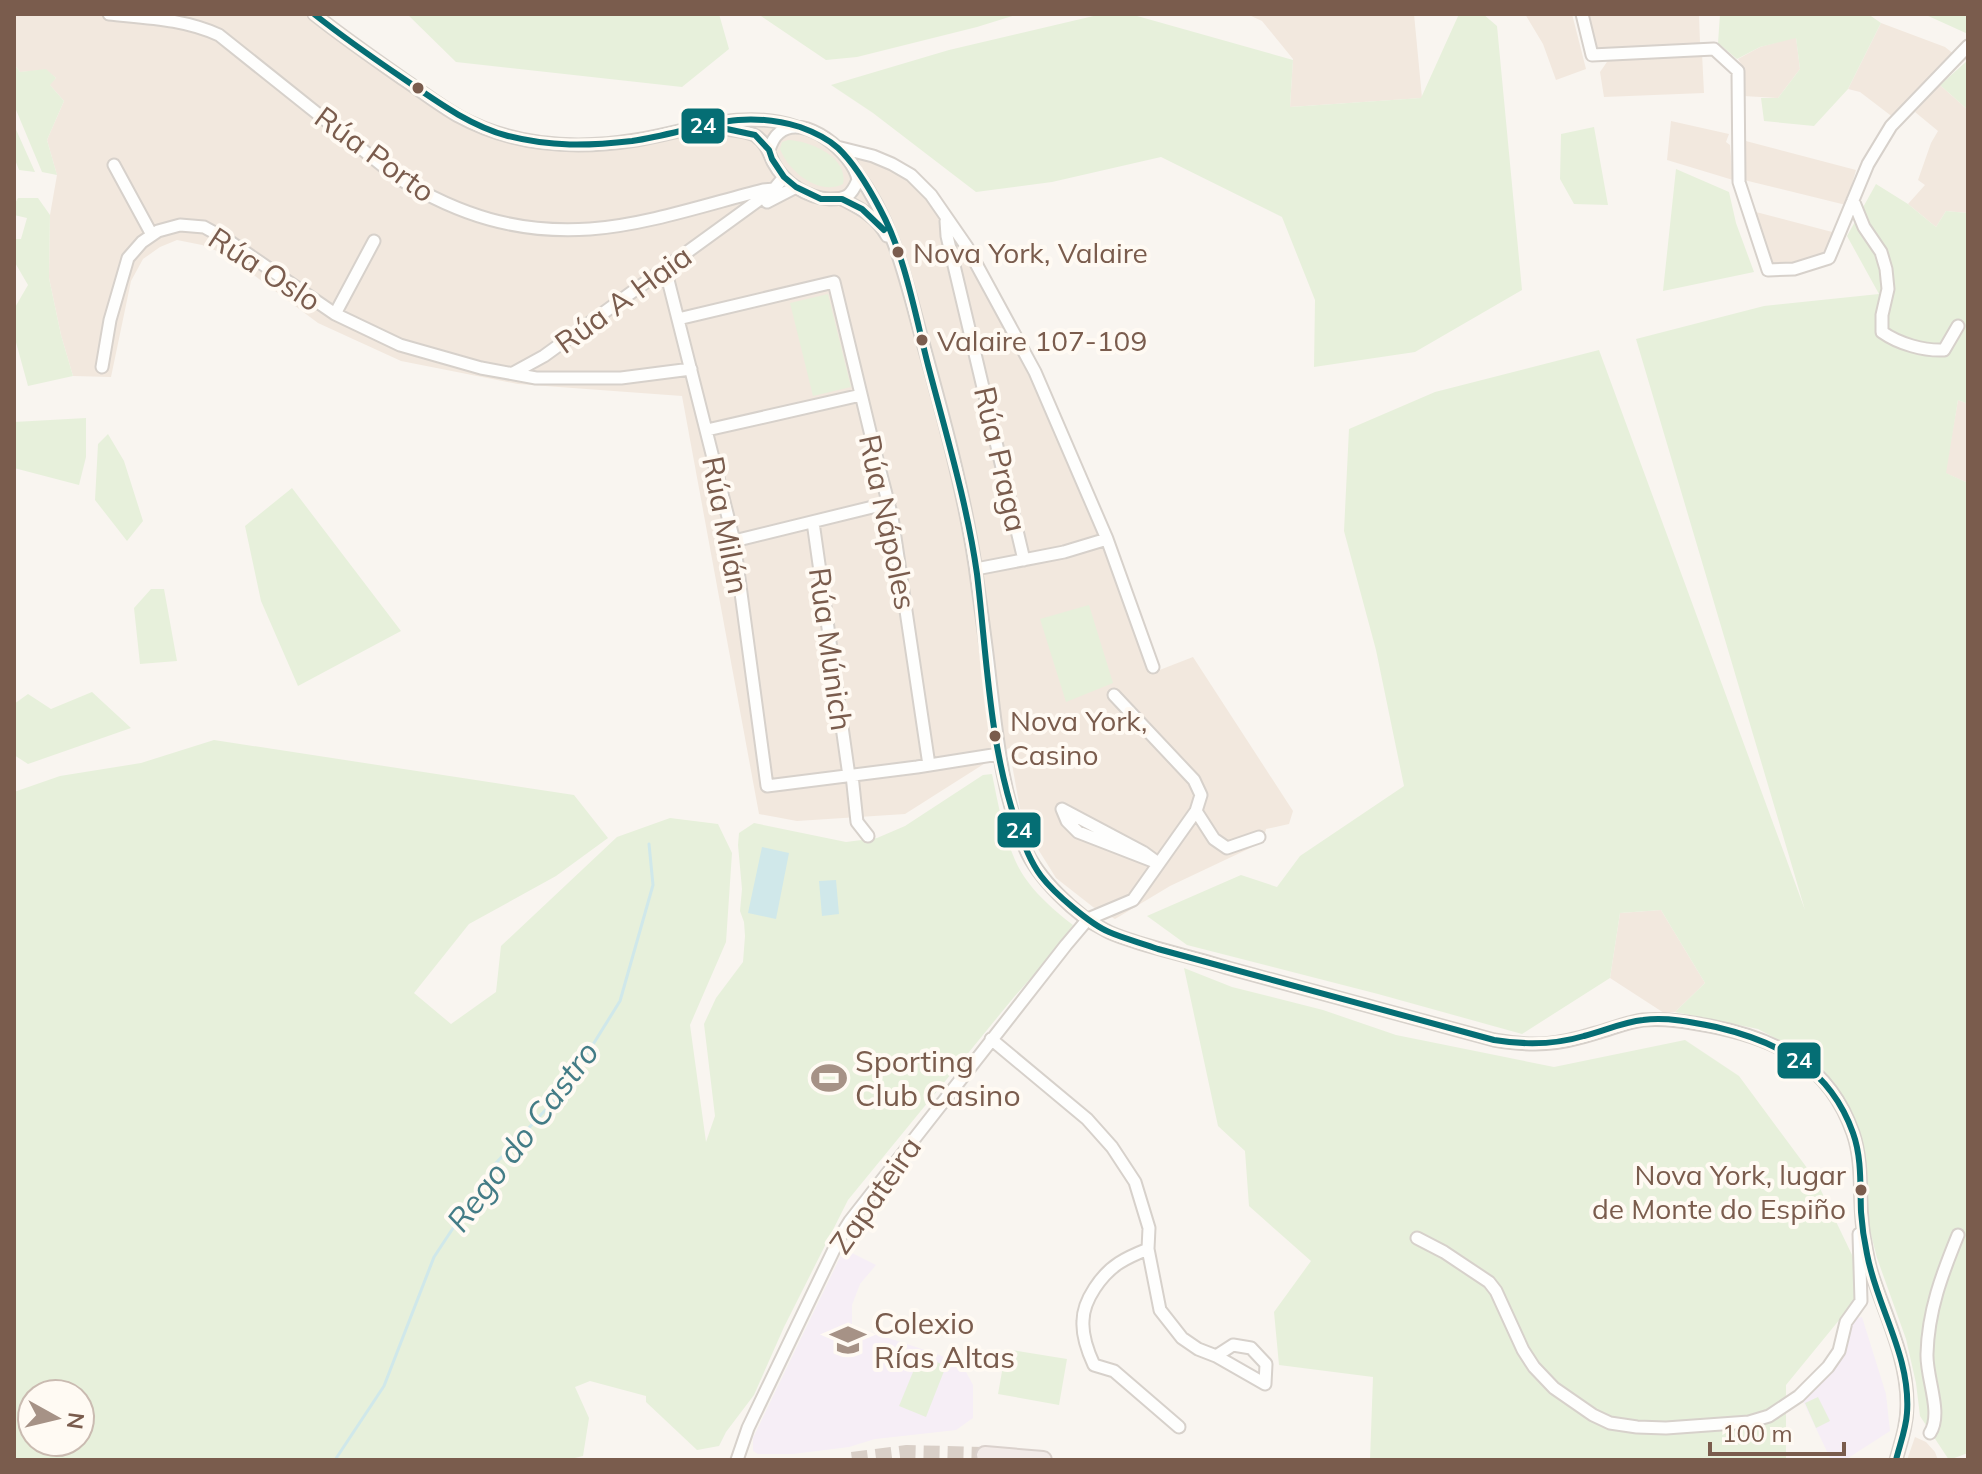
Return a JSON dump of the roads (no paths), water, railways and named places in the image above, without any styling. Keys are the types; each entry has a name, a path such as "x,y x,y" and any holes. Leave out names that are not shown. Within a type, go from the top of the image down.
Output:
{"highway":[{"path":"985,1455 1043,1460"}],"street":[{"name":"Rúa Porto","path":"109,14 177,20 219,35 398,178 428,197 472,215 512,225 592,229 649,219 774,189"},
{"path":"314,14 437,102 482,127 508,136 565,146 593,145 637,140 728,120 749,119 779,121 814,132 837,147 882,212 898,257 941,409 976,569 1007,795 1026,851 1041,876 1088,919 1105,931 1158,949 1508,1043 1548,1045 1642,1020 1682,1021 1751,1035 1793,1055 1813,1070 1835,1097 1853,1133 1858,1155 1861,1179 1858,1257 1861,1301 1846,1322 1839,1351 1828,1367 1799,1396 1777,1411 1749,1422 1637,1427 1610,1423 1593,1415 1554,1388 1534,1367 1489,1282 1417,1238"},
{"path":"1582,14 1592,55 1714,49 1738,71 1739,182 1768,270 1794,269 1829,258 1868,164 1891,126 1968,46"},
{"path":"769,150 778,133 797,127"},
{"path":"696,128 755,135 769,150 784,177 796,187 821,199 842,199 862,209 881,226 898,257"},
{"path":"837,147 873,156 911,175 931,195 967,247 1035,372 1107,539 1153,667"},
{"path":"842,199 855,187 858,180 855,170 862,158 873,156"},
{"path":"102,367 110,320 128,258 152,235 114,165"},
{"name":"Rúa A Haia","path":"755,206 784,177"},
{"name":"Rúa A Haia","path":"513,373 544,356 730,221 796,187"},
{"path":"1853,200 1864,227 1881,252 1886,269 1888,289 1882,332 1894,341 1934,351 1944,350 1958,326"},
{"name":"Rúa Porto","path":"709,204 755,206"},
{"path":"709,204 726,207 730,221"},
{"name":"Rúa Praga","path":"946,219 947,236 1024,560"},
{"name":"Rúa Oslo","path":"152,235 180,225 204,227 335,314 400,345 481,368 536,378 621,378 691,369"},
{"path":"335,314 374,241"},
{"name":"Rúa Milán","path":"665,268 734,541 767,786 850,776"},
{"name":"Rúa Nápoles","path":"678,319 834,282 889,503 929,765"},
{"path":"544,356 540,369 543,373 560,378"},
{"path":"707,430 861,395"},
{"path":"734,541 889,503"},
{"name":"Rúa Múnich","path":"813,522 857,822 868,836"},
{"path":"976,569 1064,552 1107,539"},
{"path":"1088,919 1133,900 1196,811 1201,795 1194,780 1114,695"},
{"path":"850,776 999,754"},
{"path":"1062,809 1143,852 1158,863 1078,832 1067,821 1062,809"},
{"path":"1196,811 1214,839 1227,848 1259,837"},
{"name":"Zapateira","path":"737,1460 750,1423 850,1221 1088,919"},
{"path":"991,1039 1087,1119 1112,1147 1135,1182 1149,1228 1148,1249 1160,1310 1182,1338 1216,1356"},
{"path":"1860,1203 1872,1274 1906,1385 1906,1423 1896,1457"},
{"path":"1930,1433 1935,1425 1935,1406 1927,1355 1938,1285 1958,1235"},
{"path":"1148,1249 1121,1261 1105,1273 1091,1293 1082,1320 1087,1350 1094,1365 1114,1371 1179,1427"}],"water":[{"path":"762,847 789,853 776,919 748,913"},
{"path":"836,880 839,914 822,916 819,881"}],"waterway":[{"name":"Rego do Castro","path":"335,1460 384,1386 434,1257 496,1163 566,1088 620,1001 653,885 649,844"}],"tunnel":[{"path":"852,1460 907,1453 985,1455"}],"place":[{"name":"Nova York, Valaire","path":"898,252"},
{"name":"Valaire 107-109","path":"922,340"},
{"name":"Nova York, Casino","path":"995,736"},
{"name":"Sporting Club Casino","path":"829,1078"},
{"name":"Nova York, lugar de Monte do Espiño","path":"1861,1190"},
{"name":"Colexio Rías Altas","path":"848,1340"}]}
